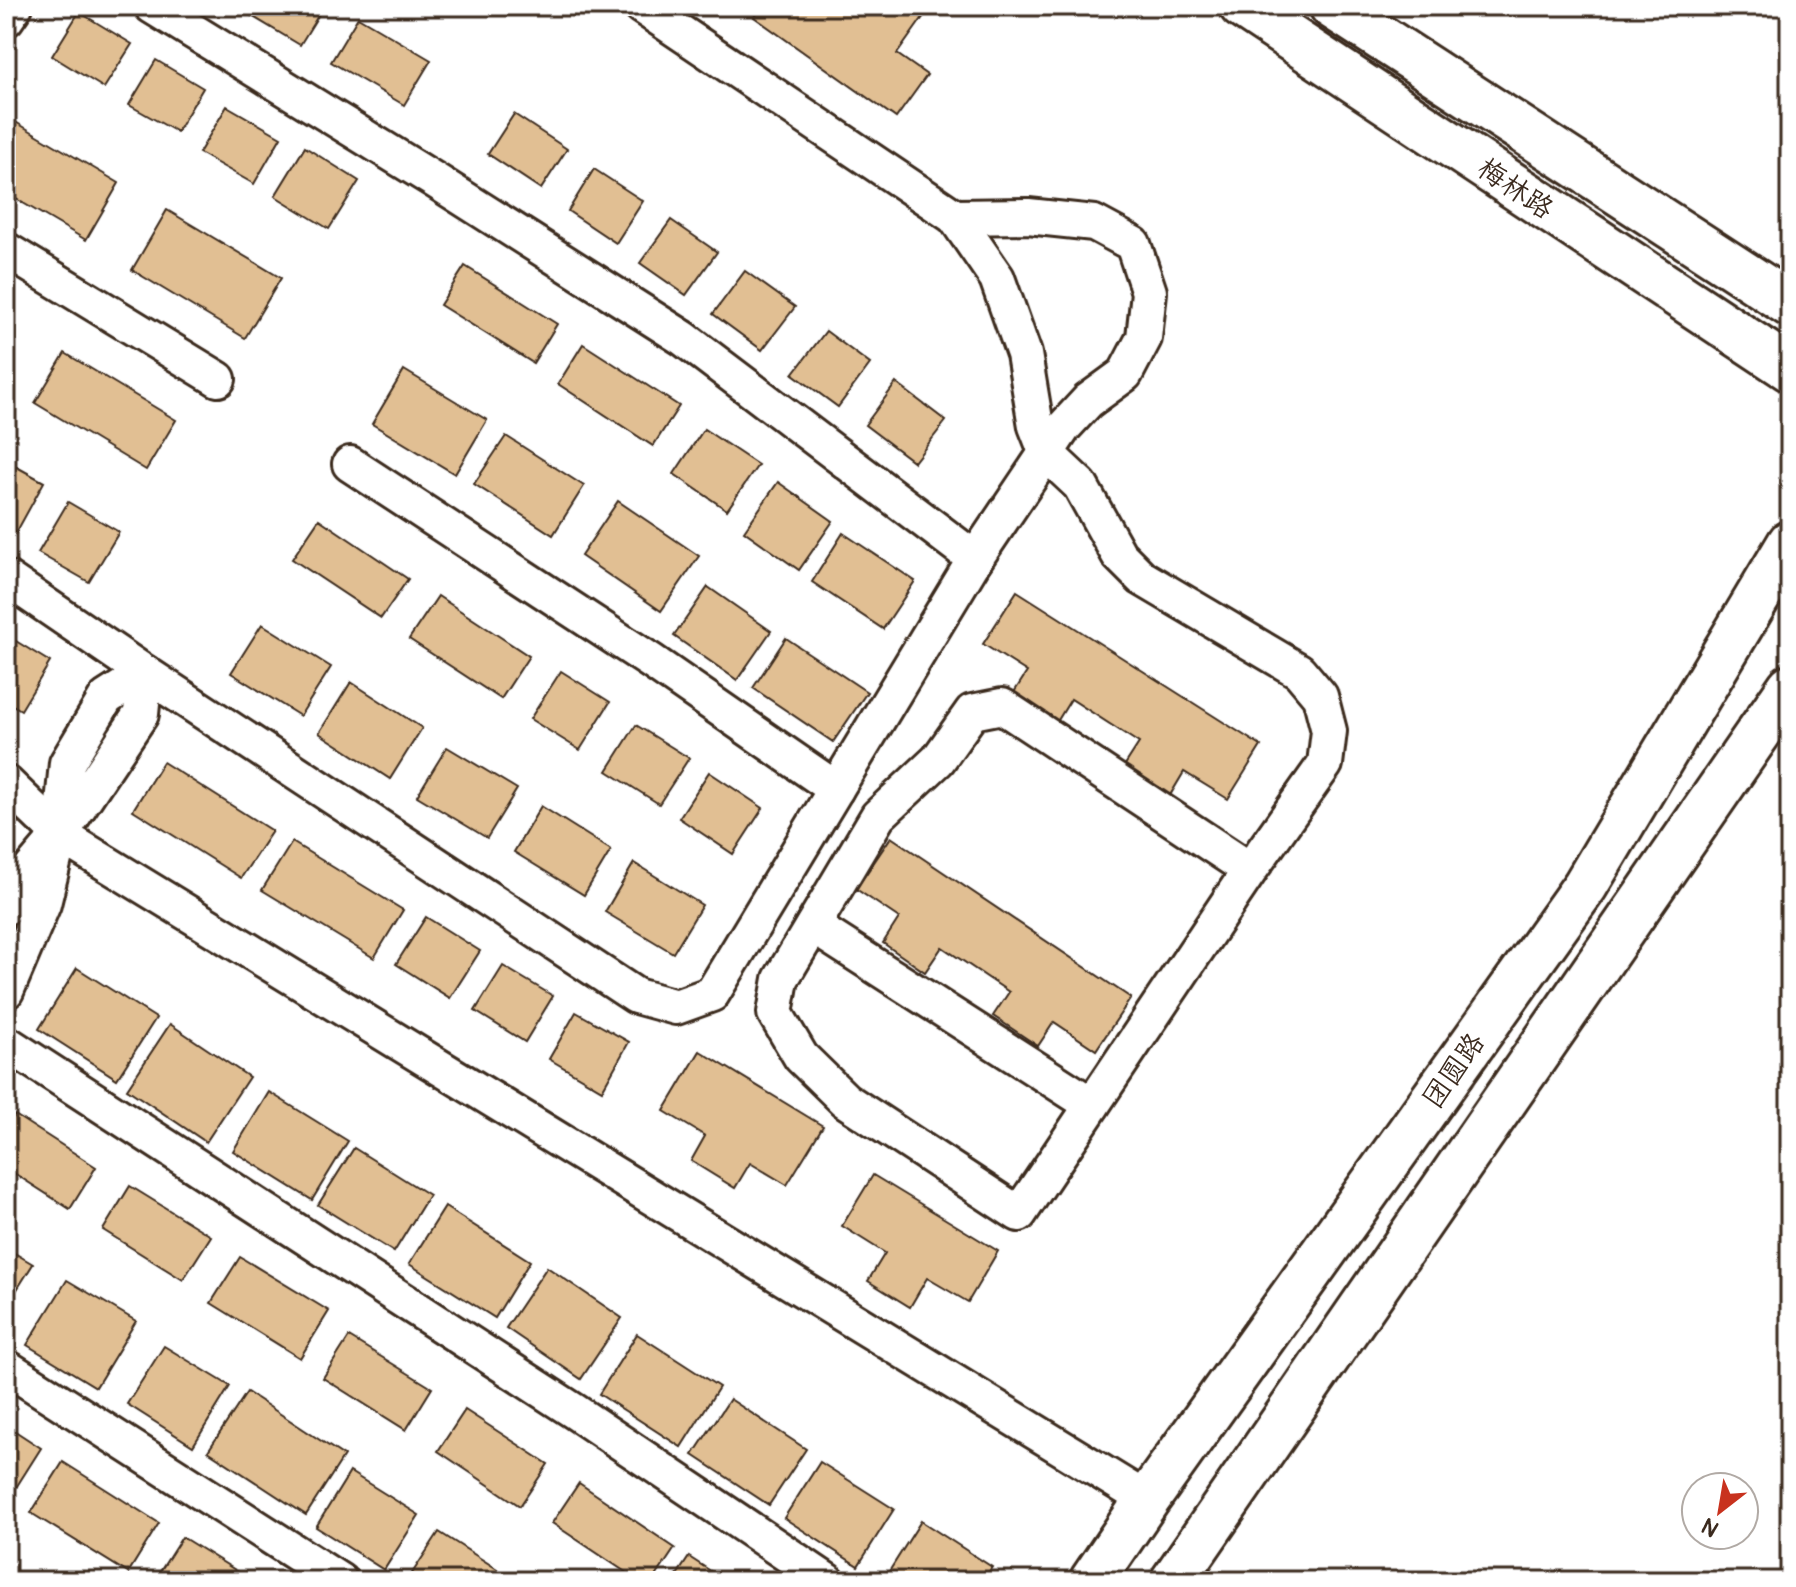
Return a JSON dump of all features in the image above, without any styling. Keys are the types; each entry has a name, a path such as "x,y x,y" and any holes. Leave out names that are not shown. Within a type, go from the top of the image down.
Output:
{"street":[{"path":"6,19 15,6"},
{"path":"152,6 683,338 975,559"},
{"path":"641,6 955,217 997,278 1024,354 1036,426 1047,454 1080,485 1119,555 1142,578 1299,671 1320,696 1329,731 1325,764 1250,870 1019,1214 845,1100 801,1057 775,1013 781,979 878,816 938,760 972,712 1002,706 1250,870"},
{"name":"梅林路","path":"1242,6 1790,369"},
{"name":"梅林路","path":"1332,6 1790,304"},
{"path":"6,578 636,996 676,1007 712,994 975,559 1063,428 1088,401 1125,374 1144,338 1149,292 1133,244 1094,223 1028,216 955,217"},
{"path":"6,250 218,379"},
{"path":"350,464 651,661 836,789"},
{"name":"团圆路","path":"1092,1581 1585,886 1790,543"},
{"path":"6,907 16,887 60,835 141,714 145,673"},
{"path":"1173,1581 1790,687"},
{"path":"6,783 60,835 1147,1500"},
{"path":"6,991 43,904 60,835"},
{"path":"813,926 1092,1105"},
{"path":"6,1043 574,1411 827,1581"},
{"path":"6,1367 340,1581"}],"building":[{"path":"235,6 324,6 300,45"},
{"path":"762,6 931,6 897,54 927,75 896,118 754,17"},
{"path":"79,12 132,44 104,88 52,56"},
{"path":"358,17 431,60 404,105 331,62"},
{"path":"156,60 203,88 177,132 129,105"},
{"path":"227,106 281,137 254,184 199,153"},
{"path":"514,114 567,149 541,189 488,154"},
{"path":"7,117 119,183 86,240 6,193"},
{"path":"305,147 359,181 329,229 275,196"},
{"path":"594,169 643,201 616,243 568,211"},
{"path":"167,210 281,278 245,338 132,270"},
{"path":"671,220 717,252 686,295 640,263"},
{"path":"465,266 557,324 533,363 440,305"},
{"path":"745,271 795,307 762,350 713,314"},
{"path":"826,331 870,364 838,407 793,374"},
{"path":"583,344 679,406 653,446 558,384"},
{"path":"65,353 176,420 146,470 35,403"},
{"path":"404,370 487,420 455,474 372,424"},
{"path":"896,383 946,421 914,462 865,425"},
{"path":"704,429 758,465 727,510 674,474"},
{"path":"506,436 584,486 553,535 474,484"},
{"path":"6,461 44,482 16,533 6,528"},
{"path":"778,482 833,521 799,570 744,531"},
{"path":"618,501 699,556 661,611 581,556"},
{"path":"68,502 119,532 89,582 38,553"},
{"path":"319,519 408,579 381,618 292,559"},
{"path":"843,533 915,581 883,629 812,582"},
{"path":"708,587 771,631 737,680 674,636"},
{"path":"1017,591 1261,746 1228,799 1184,772 1169,797 1123,768 1139,743 1071,699 1055,725 1011,697 1027,672 983,644"},
{"path":"438,596 529,656 501,699 409,639"},
{"path":"262,624 331,667 300,716 231,673"},
{"path":"6,635 50,662 21,710 6,701"},
{"path":"786,638 867,692 833,742 753,688"},
{"path":"561,671 610,702 580,750 530,719"},
{"path":"351,682 422,728 390,779 319,733"},
{"path":"636,725 689,758 659,804 607,771"},
{"path":"447,747 517,789 487,838 417,796"},
{"path":"163,762 272,831 241,878 133,810"},
{"path":"709,772 763,808 733,854 679,818"},
{"path":"541,806 611,850 584,895 514,852"},
{"path":"891,837 1131,998 1096,1050 1054,1022 1038,1046 993,1016 1009,992 942,947 925,972 883,943 899,918 856,889"},
{"path":"292,842 403,910 374,958 262,890"},
{"path":"634,863 702,905 673,953 605,912"},
{"path":"426,917 480,951 450,998 396,964"},
{"path":"503,966 553,996 525,1042 475,1011"},
{"path":"77,968 156,1018 117,1079 39,1029"},
{"path":"576,1012 629,1042 602,1090 549,1059"},
{"path":"170,1024 249,1077 206,1142 127,1089"},
{"path":"700,1051 823,1126 787,1185 750,1163 735,1188 691,1161 705,1136 664,1111"},
{"path":"269,1092 348,1141 312,1200 233,1151"},
{"path":"15,1115 96,1167 70,1209 6,1168 6,1129"},
{"path":"354,1148 429,1195 394,1252 318,1205"},
{"path":"873,1175 998,1251 968,1302 927,1278 910,1307 868,1281 885,1253 842,1226"},
{"path":"130,1186 211,1236 183,1280 103,1230"},
{"path":"445,1207 530,1261 495,1318 409,1264"},
{"path":"6,1248 33,1264 6,1307"},
{"path":"240,1257 329,1311 300,1358 211,1303"},
{"path":"547,1267 622,1318 581,1379 506,1328"},
{"path":"67,1280 136,1321 96,1387 27,1345"},
{"path":"637,1334 719,1387 681,1447 599,1394"},
{"path":"349,1337 432,1388 406,1430 323,1378"},
{"path":"164,1346 230,1386 193,1446 127,1404"},
{"path":"247,1392 344,1456 306,1515 208,1451"},
{"path":"730,1399 806,1449 769,1505 693,1455"},
{"path":"465,1410 548,1464 520,1506 438,1451"},
{"path":"6,1425 41,1448 10,1497 6,1495"},
{"path":"63,1462 159,1523 128,1573 31,1513"},
{"path":"820,1462 894,1509 858,1566 784,1518"},
{"path":"350,1472 419,1515 384,1570 316,1527"},
{"path":"579,1483 675,1548 653,1581 639,1581 552,1523"},
{"path":"921,1521 992,1567 983,1581 883,1581"},
{"path":"439,1532 516,1581 407,1581"},
{"path":"182,1537 253,1581 154,1581"},
{"path":"689,1557 726,1581 673,1581"}]}
